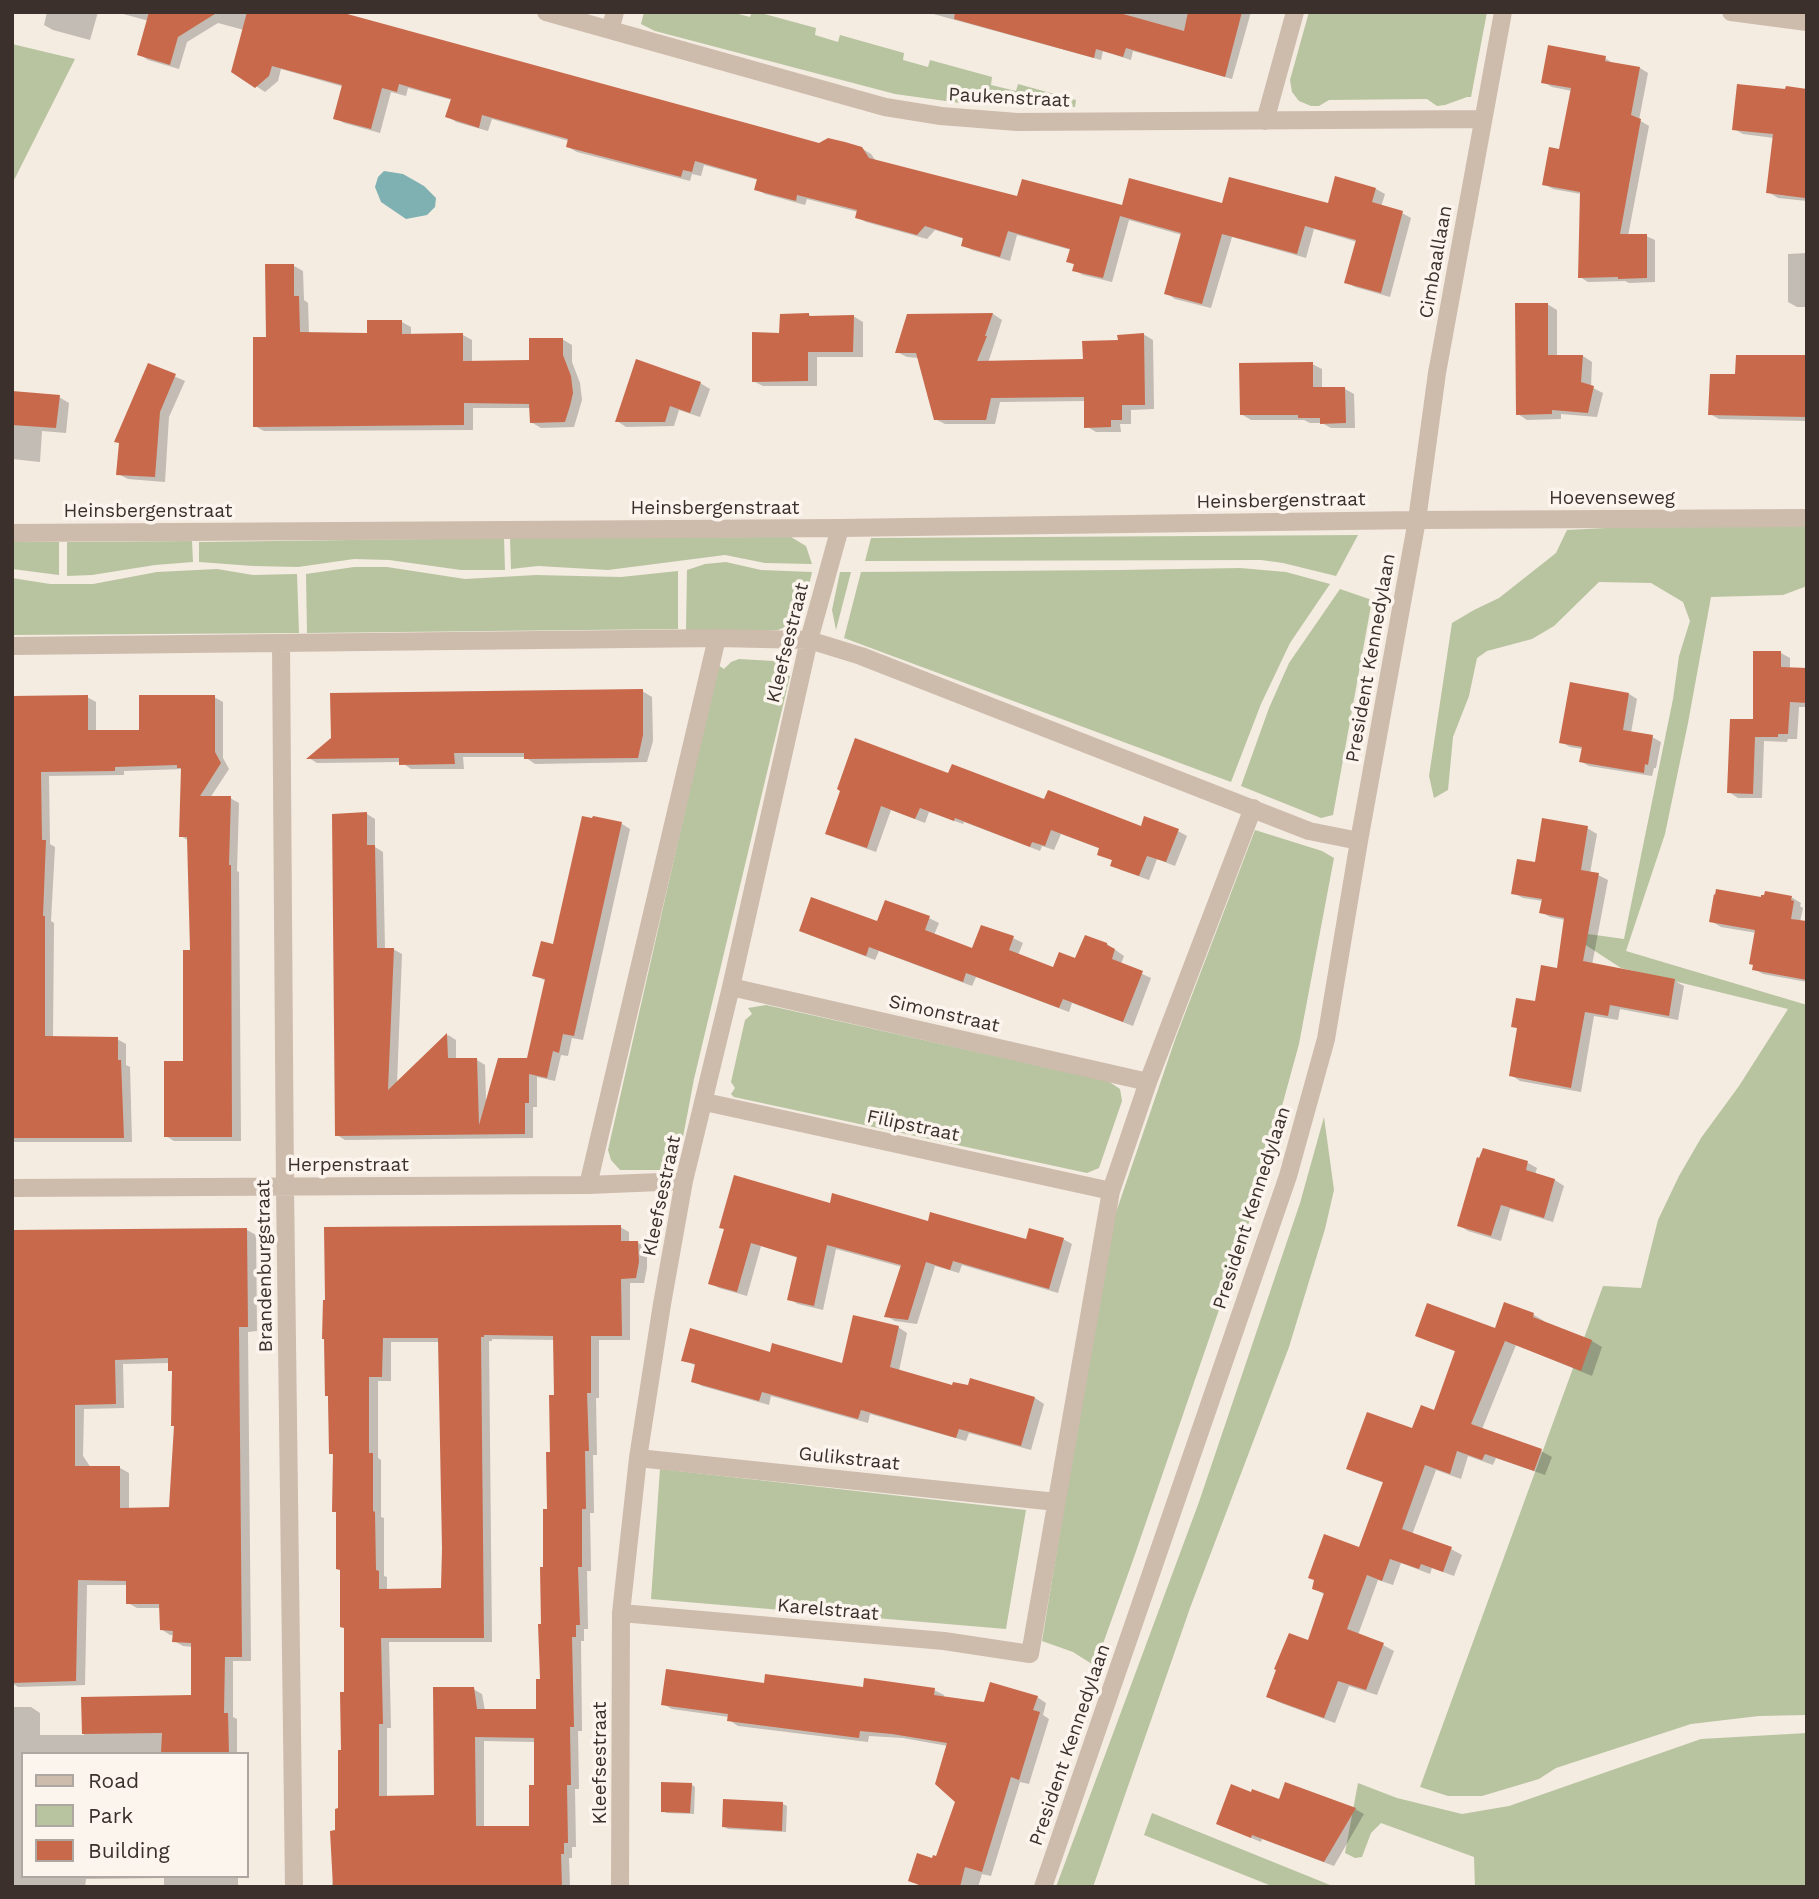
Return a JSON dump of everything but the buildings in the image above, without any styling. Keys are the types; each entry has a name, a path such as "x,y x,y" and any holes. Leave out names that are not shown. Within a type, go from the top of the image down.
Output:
{"street":[{"name":"Paukenstraat","path":"546,12 612,21 885,107 941,116 1017,122 1483,119"},
{"path":"1265,121 1295,12"},
{"name":"Cimbaallaan","path":"1417,520 1437,373 1503,12"},
{"path":"1731,12 1782,16 1807,22"},
{"name":"Hoevenseweg","path":"1417,520 1807,518"},
{"name":"Heinsbergenstraat","path":"12,533 840,528 1417,520"},
{"name":"President Kennedylaan","path":"1043,1887 1288,1176 1326,1039 1417,520"},
{"name":"Kleefsestraat","path":"620,1887 621,1613 638,1458 662,1304 684,1181 705,1102 809,640 840,528"},
{"path":"12,646 717,638 809,640 861,656 1309,831 1359,841"},
{"path":"587,1185 717,638"},
{"name":"Brandenburgstraat","path":"281,644 285,1186 295,1887"},
{"path":"1056,1502 1111,1191 1148,1082 1253,808"},
{"name":"Simonstraat","path":"731,987 1148,1082"},
{"name":"Filipstraat","path":"705,1102 1111,1191"},
{"name":"Herpenstraat","path":"12,1188 587,1185 684,1181"},
{"name":"Gulikstraat","path":"638,1458 1056,1502"},
{"name":"Karelstraat","path":"621,1613 944,1642 1030,1654 1056,1502"}],"green space":[{"path":"644,12 731,12 750,17 752,12 757,12 816,28 815,35 838,42 840,35 904,53 903,60 928,67 930,60 992,77 991,85 1016,91 1018,84 1076,100 1075,107 996,106 895,94 655,31 641,24"},
{"path":"1309,12 1487,12 1471,97 1437,106 1427,99 1329,100 1319,106 1299,101 1292,92 1290,80"},
{"path":"12,44 75,59 12,184"},
{"path":"1662,525 1807,526 1807,586 1783,595 1711,597 1665,834 1626,951 1807,1005 1807,1715 1759,1716 1691,1724 1556,1768 1539,1779 1482,1796 1448,1796 1420,1787 1603,1286 1641,1288 1658,1220 1679,1176 1701,1138 1739,1086 1788,1009 1621,968 1581,942 1588,934 1624,939 1673,699 1679,656 1690,621 1683,602 1651,583 1599,582 1554,626 1532,639 1487,651 1477,658 1469,696 1453,737 1448,790 1434,798 1429,776 1452,623 1499,598 1556,553 1567,530"},
{"path":"1358,535 1336,576 1261,560 865,561 871,538"},
{"path":"791,537 806,546 812,564 765,563 725,555 608,570 538,566 511,569 510,538"},
{"path":"504,538 505,570 461,570 389,560 354,559 298,567 199,562 199,542"},
{"path":"192,541 193,562 67,576 67,542"},
{"path":"12,542 59,542 59,575 12,569"},
{"path":"726,562 761,570 812,572 804,608 794,623 778,630 686,630 687,570 705,564"},
{"path":"354,567 387,567 465,579 536,575 621,577 678,571 678,629 307,633 306,574"},
{"path":"1240,568 1286,572 1330,584 1290,643 1261,704 1231,782 844,638 861,572"},
{"path":"217,569 253,575 297,574 299,633 12,635 12,578 50,584 93,584 157,572"},
{"path":"840,572 851,572 836,630 832,610"},
{"path":"1340,589 1372,600 1333,815 1321,818 1241,786 1269,708 1289,663"},
{"path":"739,659 774,661 783,674 790,676 694,1079 680,1153 671,1165 661,1170 620,1170 611,1160 608,1150 718,665 724,669"},
{"path":"1255,830 1322,851 1334,858 1299,1044 1254,1208 1095,1666 1073,1652 1042,1641 1113,1221 1176,1037"},
{"path":"766,1005 1108,1081 1120,1089 1122,1101 1099,1168 1087,1173 734,1097 731,1094 735,1088 731,1082 745,1020 752,1014 748,1008"},
{"path":"1324,1117 1334,1190 1289,1347 1190,1608 1093,1887 1056,1887 1199,1502 1300,1203"},
{"path":"660,1469 1026,1510 1006,1629 651,1599"},
{"path":"1807,1733 1807,1887 1475,1887 1474,1857 1381,1823 1371,1833 1362,1857 1355,1858 1345,1853 1358,1783 1397,1798 1462,1814 1509,1806 1701,1739"},
{"path":"1152,1813 1335,1887 1274,1887 1144,1835"}],"water":[{"path":"384,171 403,174 424,186 436,198 435,207 427,215 406,219 381,202 375,187 378,177"}]}
